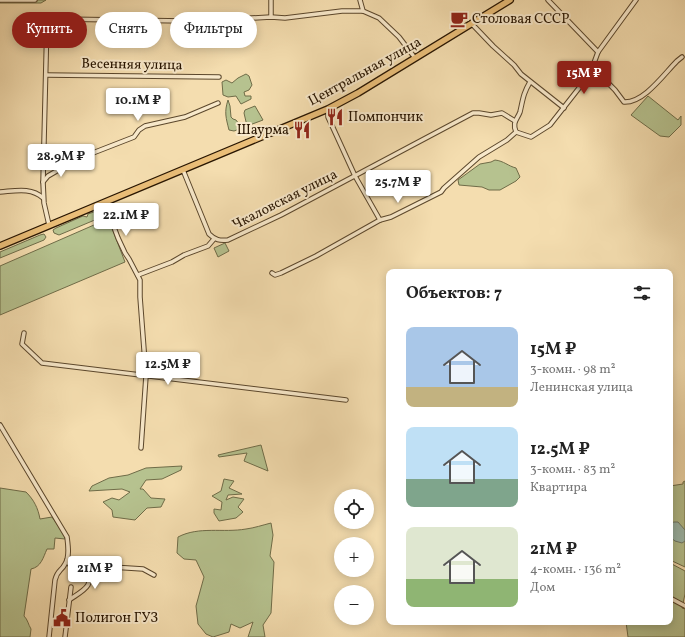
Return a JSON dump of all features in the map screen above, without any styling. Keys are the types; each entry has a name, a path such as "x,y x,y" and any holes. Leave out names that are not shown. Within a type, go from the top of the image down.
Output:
{"main road":[{"name":"Центральная улица","path":"0,246 328,109 358,93 510,0"}],"street":[{"path":"0,0 35,0"},
{"path":"271,0 271,17"},
{"path":"360,0 363,11"},
{"path":"548,0 598,52"},
{"path":"516,132 531,137 550,126 594,69 594,63 598,52 636,0"},
{"path":"50,225 45,211 43,198 47,20 88,19 184,21 271,17 285,18 342,11 363,11 379,18 399,37 415,58"},
{"path":"472,24 530,82 564,108"},
{"path":"594,69 616,90 624,102 630,102 638,100 682,57"},
{"name":"Весенняя улица","path":"46,75 219,77"},
{"path":"516,132 514,128 515,120 520,113 523,94 530,82"},
{"path":"43,182 48,176 60,169 73,165 80,158 134,137 139,130 145,126 185,117 218,103"},
{"path":"328,109 328,117 355,176 380,220"},
{"name":"Чкаловская улица","path":"214,239 222,241 228,240 249,231 473,113 479,112 491,115 502,113 515,120"},
{"path":"272,273 275,275 282,273 380,220 391,217 441,192 479,157 507,140 516,132"},
{"path":"138,275 208,246 214,239 209,234 205,226 183,170"},
{"path":"0,192 23,190 35,192 43,198"},
{"path":"106,202 118,238 140,280 146,376 141,448"},
{"path":"24,333 22,344 42,363 346,400"},
{"path":"0,425 67,537 69,548 67,560 57,572 55,580 49,637"},
{"path":"67,560 69,564 77,568 90,564 143,569 154,575"},
{"path":"69,600 88,587 91,577 90,564"},
{"path":"65,637 71,587"},
{"path":"673,600 685,606"}],"green space":[{"path":"0,0 46,0 41,3 0,3"},
{"path":"246,74 249,76 252,85 249,90 244,92 245,96 251,96 251,99 241,104 236,96 228,97 223,95 222,82 226,80 232,83"},
{"path":"648,96 678,120 681,116 681,125 669,137 660,136 631,115"},
{"path":"228,100 231,117 236,120 242,128 234,131 229,130 226,118"},
{"path":"255,106 263,120 247,126 244,113 245,110"},
{"path":"495,160 501,161 516,168 520,177 500,190 489,190 482,187 459,185 458,180 480,164"},
{"path":"105,208 108,209 109,214 59,235 54,233 53,230 56,228 83,216 87,217 88,214"},
{"path":"110,218 112,228 125,262 0,315 0,266"},
{"path":"44,234 46,237 44,240 0,258 0,252"},
{"path":"225,243 229,251 218,257 214,248"},
{"path":"261,445 268,471 244,461 247,453 219,457 218,455"},
{"path":"182,466 181,470 162,479 146,480 140,489 143,489 151,498 165,499 161,507 147,508 135,520 113,517 112,510 103,502 112,498 119,500 130,492 122,489 89,491 92,486 109,478 128,475 146,468"},
{"path":"224,479 234,481 229,488 242,494 228,495 226,500 233,497 244,499 238,507 243,512 236,518 219,521 214,513 214,509 221,510 222,502 212,496 221,491"},
{"path":"685,481 685,567 673,561 673,486 683,484"},
{"path":"0,488 26,492 35,504 40,519 52,517 64,534 65,539 55,538 54,549 47,549 39,564 31,569 24,616 31,629 30,637 0,637"},
{"path":"271,523 273,535 270,556 274,562 271,613 263,625 265,637 248,637 253,622 240,628 231,624 229,632 213,637 206,634 198,624 196,606 204,577 196,560 184,559 177,553 178,537 194,532 237,530"},
{"path":"673,565 685,571 685,594 682,608 685,609 685,637 628,637 626,625 673,625"}],"shaded area":[{"path":"673,522 678,522 685,530 685,541 682,543 673,539"}],"place":[{"name":"Столовая СССР","path":"459,19"},
{"name":"Помпончик","path":"335,117"},
{"name":"Шаурма","path":"302,130"},
{"name":"Полигон ГУЗ","path":"62,618"}]}
